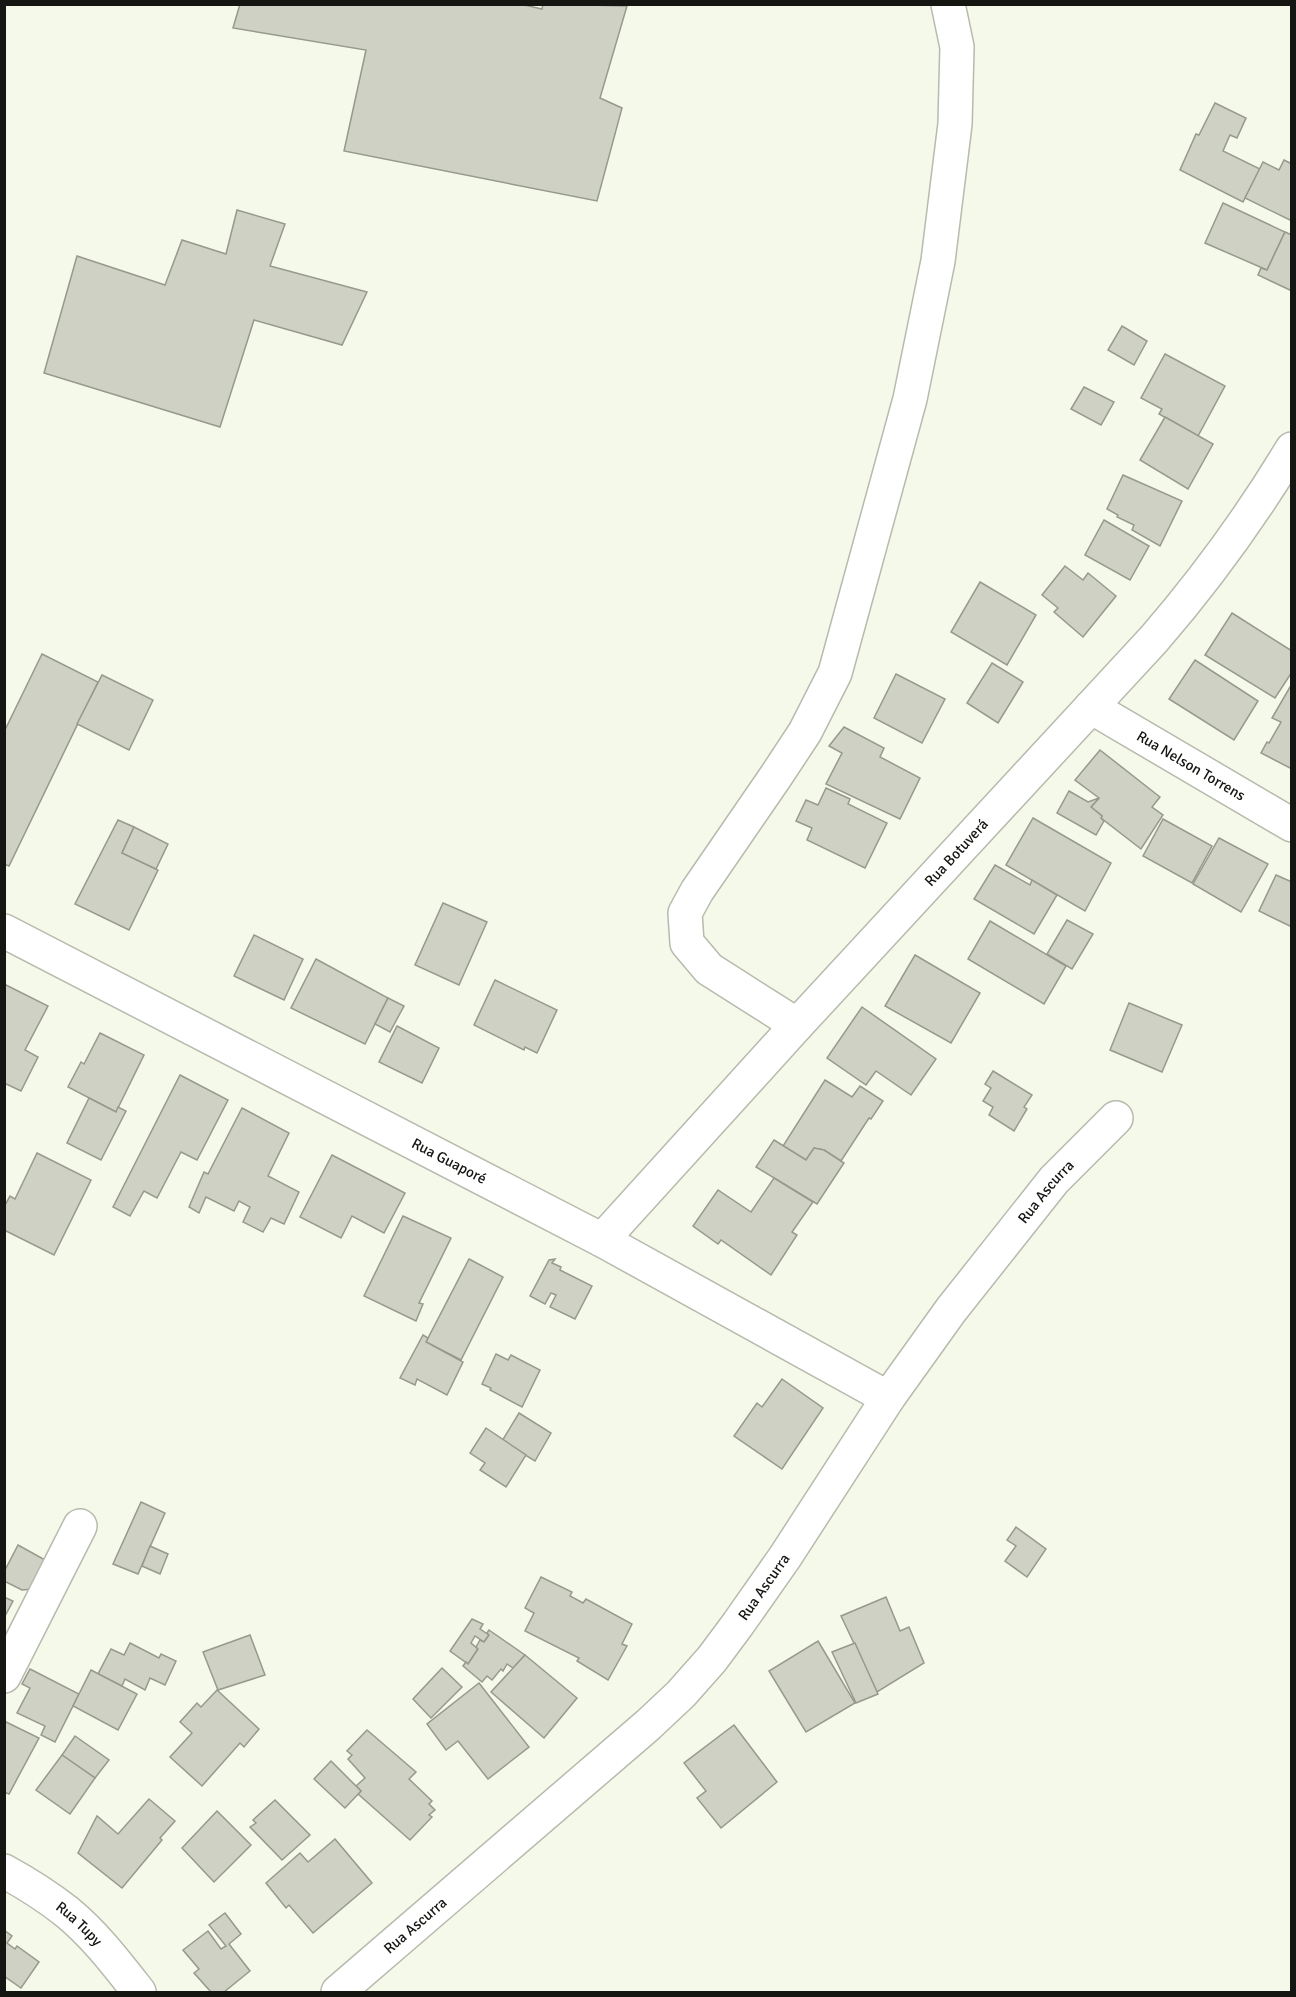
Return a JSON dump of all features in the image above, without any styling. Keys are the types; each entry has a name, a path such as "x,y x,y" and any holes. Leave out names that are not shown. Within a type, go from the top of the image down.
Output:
{"street":[{"path":"797,1025 709,969 687,943 686,913 697,891 805,732 835,673 910,399 938,261 955,124 957,47 948,4"},
{"name":"Rua Botuverá","path":"602,1240 1192,595 1263,496 1292,448"},
{"name":"Rua Nelson Torrens","path":"1091,707 1292,825"},
{"name":"Rua Guaporé","path":"4,931 602,1240 888,1398"},
{"name":"Rua Ascurra","path":"338,1992 681,1694 712,1659 779,1567 888,1398 951,1310 1047,1189 1116,1118"},
{"path":"4,1676 80,1526"},
{"name":"Rua Tupy","path":"4,1871 68,1912 111,1956 139,1992"}],"building":[{"path":"240,4 520,4 542,9 543,4 627,6 600,98 622,108 597,201 344,151 366,50 233,28"},
{"path":"1215,103 1246,118 1237,138 1230,135 1223,151 1260,169 1243,202 1180,170 1196,134 1199,135"},
{"path":"1284,160 1292,164 1292,221 1245,198 1263,162 1279,170"},
{"path":"1223,203 1285,232 1267,270 1205,243"},
{"path":"237,210 285,224 270,266 367,292 342,345 254,320 220,427 44,373 77,256 165,285 182,240 226,254"},
{"path":"1285,232 1292,235 1292,291 1258,275 1261,268 1267,270"},
{"path":"1122,326 1147,341 1134,365 1108,350"},
{"path":"1165,354 1225,386 1198,436 1159,414 1162,409 1141,398"},
{"path":"1084,387 1114,402 1101,425 1071,409"},
{"path":"1165,417 1213,444 1188,489 1140,460"},
{"path":"1123,475 1182,501 1160,546 1132,530 1134,525 1107,509"},
{"path":"1104,520 1149,546 1130,580 1085,555"},
{"path":"1065,566 1083,580 1088,573 1116,596 1083,637 1054,612 1058,608 1042,595"},
{"path":"980,582 1036,615 1007,665 951,632"},
{"path":"1232,613 1292,651 1292,672 1275,698 1205,655"},
{"path":"42,654 98,682 9,866 4,864 4,732"},
{"path":"1195,660 1258,701 1234,740 1169,699"},
{"path":"992,663 1023,682 998,723 967,703"},
{"path":"896,674 945,699 922,743 874,718"},
{"path":"102,675 153,700 129,750 77,724"},
{"path":"1290,687 1292,688 1292,769 1261,753 1281,722 1272,718"},
{"path":"844,727 884,748 880,757 920,778 900,819 826,784 842,753 829,746"},
{"path":"1100,750 1160,797 1152,807 1163,815 1141,849 1101,818 1102,816 1091,807 1099,798 1075,780"},
{"path":"826,788 850,799 848,804 887,823 865,868 807,840 812,828 796,821 806,800 818,805"},
{"path":"1069,791 1088,802 1099,798 1091,807 1102,816 1104,821 1096,835 1057,813"},
{"path":"1033,818 1111,863 1085,911 1006,865"},
{"path":"1163,819 1212,846 1192,883 1143,856"},
{"path":"118,820 134,827 122,853 158,870 129,930 75,904"},
{"path":"134,827 168,844 156,869 122,853"},
{"path":"1219,838 1268,864 1241,912 1193,884"},
{"path":"995,865 1030,885 1032,880 1057,895 1034,934 974,899"},
{"path":"1276,875 1292,882 1292,927 1259,911"},
{"path":"443,903 487,922 459,985 415,965"},
{"path":"1067,920 1093,934 1072,969 1047,954"},
{"path":"990,921 1066,966 1044,1004 968,959"},
{"path":"254,935 303,959 284,1000 234,976"},
{"path":"915,955 980,993 951,1043 885,1006"},
{"path":"316,959 388,998 365,1044 291,1008"},
{"path":"495,980 557,1010 537,1053 525,1047 524,1050 474,1025"},
{"path":"4,984 48,1006 25,1050 38,1057 21,1091 4,1083"},
{"path":"388,998 404,1006 390,1032 375,1024"},
{"path":"1129,1003 1182,1025 1162,1072 1110,1050"},
{"path":"862,1007 936,1059 911,1095 876,1071 866,1085 827,1058"},
{"path":"397,1026 439,1048 422,1083 379,1062"},
{"path":"100,1033 144,1055 116,1112 68,1087 81,1062 84,1064"},
{"path":"993,1071 1032,1095 1014,1131 989,1115 993,1107 983,1101 991,1088 985,1084"},
{"path":"180,1075 228,1100 197,1160 181,1152 157,1198 144,1191 130,1216 113,1207"},
{"path":"825,1080 852,1097 860,1086 883,1101 841,1161 824,1150 814,1148 806,1160 783,1146"},
{"path":"89,1098 116,1112 118,1107 126,1111 101,1160 67,1143"},
{"path":"242,1108 289,1133 268,1176 299,1192 284,1224 271,1218 263,1232 243,1222 250,1207 239,1201 234,1211 206,1197 199,1213 189,1207 204,1172 208,1174"},
{"path":"774,1140 806,1160 814,1148 824,1150 844,1163 817,1204 756,1167"},
{"path":"37,1153 91,1180 54,1255 4,1230 4,1207 10,1196 15,1199"},
{"path":"332,1155 405,1193 384,1233 352,1216 341,1238 300,1217"},
{"path":"774,1178 813,1202 792,1232 797,1235 771,1275 721,1240 718,1244 693,1226 718,1190 751,1212"},
{"path":"403,1216 451,1238 419,1303 423,1304 416,1321 364,1296"},
{"path":"469,1259 503,1277 461,1360 426,1342"},
{"path":"555,1259 552,1263 561,1267 560,1270 592,1286 575,1319 550,1307 556,1295 551,1293 545,1304 530,1296 549,1260"},
{"path":"423,1335 428,1338 426,1342 463,1362 447,1395 417,1379 415,1385 400,1378"},
{"path":"496,1354 508,1360 511,1355 540,1370 522,1407 482,1384"},
{"path":"782,1379 823,1408 782,1469 734,1436 757,1403 762,1407"},
{"path":"519,1413 551,1433 535,1461 502,1441"},
{"path":"486,1428 526,1455 506,1487 480,1470 485,1463 470,1453"},
{"path":"141,1502 165,1513 138,1574 113,1564"},
{"path":"1016,1527 1046,1549 1027,1577 1005,1561 1016,1546 1007,1540"},
{"path":"18,1545 47,1561 33,1589 22,1590 4,1581 4,1572"},
{"path":"150,1546 168,1554 160,1574 142,1566"},
{"path":"541,1577 572,1592 570,1596 583,1603 586,1599 632,1624 622,1644 627,1646 608,1680 577,1661 579,1658 525,1631 534,1613 525,1608"},
{"path":"4,1597 13,1601 4,1618"},
{"path":"886,1597 900,1631 909,1627 924,1663 877,1692 841,1616"},
{"path":"472,1619 483,1624 480,1629 489,1635 484,1642 475,1636 471,1643 478,1649 468,1664 450,1651"},
{"path":"489,1630 525,1655 513,1668 507,1664 503,1671 501,1669 492,1680 487,1676 482,1682 463,1666 466,1662 468,1664 478,1649 476,1647 480,1640 484,1642 489,1635 487,1633"},
{"path":"250,1635 265,1675 218,1690 203,1652"},
{"path":"818,1641 855,1703 806,1732 769,1671"},
{"path":"130,1643 159,1658 161,1654 176,1661 165,1685 150,1678 145,1690 125,1679 122,1686 98,1674 111,1649 124,1655"},
{"path":"855,1643 878,1694 856,1703 832,1652"},
{"path":"525,1655 577,1698 544,1738 491,1692"},
{"path":"442,1668 462,1687 431,1718 413,1699"},
{"path":"30,1669 79,1694 55,1742 41,1735 45,1726 17,1713 30,1688 22,1684"},
{"path":"91,1670 137,1694 118,1730 73,1706"},
{"path":"479,1683 529,1747 488,1779 458,1741 446,1750 427,1724"},
{"path":"217,1690 259,1729 244,1747 240,1743 202,1786 170,1757 192,1733 180,1722 197,1703 201,1707"},
{"path":"4,1721 39,1738 9,1794 4,1792"},
{"path":"734,1725 777,1782 721,1828 697,1798 706,1791 684,1763"},
{"path":"367,1730 416,1772 409,1779 432,1801 429,1804 435,1810 429,1815 432,1817 410,1840 358,1794 361,1791 356,1786 365,1778 348,1759 352,1755 347,1751"},
{"path":"75,1736 109,1760 95,1778 62,1755"},
{"path":"62,1755 95,1778 70,1814 36,1790"},
{"path":"331,1761 361,1791 345,1808 314,1779"},
{"path":"149,1799 175,1821 122,1888 78,1853 97,1816 118,1834"},
{"path":"275,1800 310,1835 282,1860 250,1827 256,1823 253,1820"},
{"path":"217,1811 251,1845 214,1882 182,1848"},
{"path":"335,1839 372,1883 313,1933 289,1905 286,1908 266,1883 300,1853 308,1862"},
{"path":"225,1913 241,1934 229,1944 250,1971 224,1992 211,1992 194,1973 199,1969 183,1950 208,1931 221,1949 226,1946 209,1925"},
{"path":"4,1930 12,1936 7,1943 15,1949 17,1946 39,1962 21,1988 4,1976"}]}
